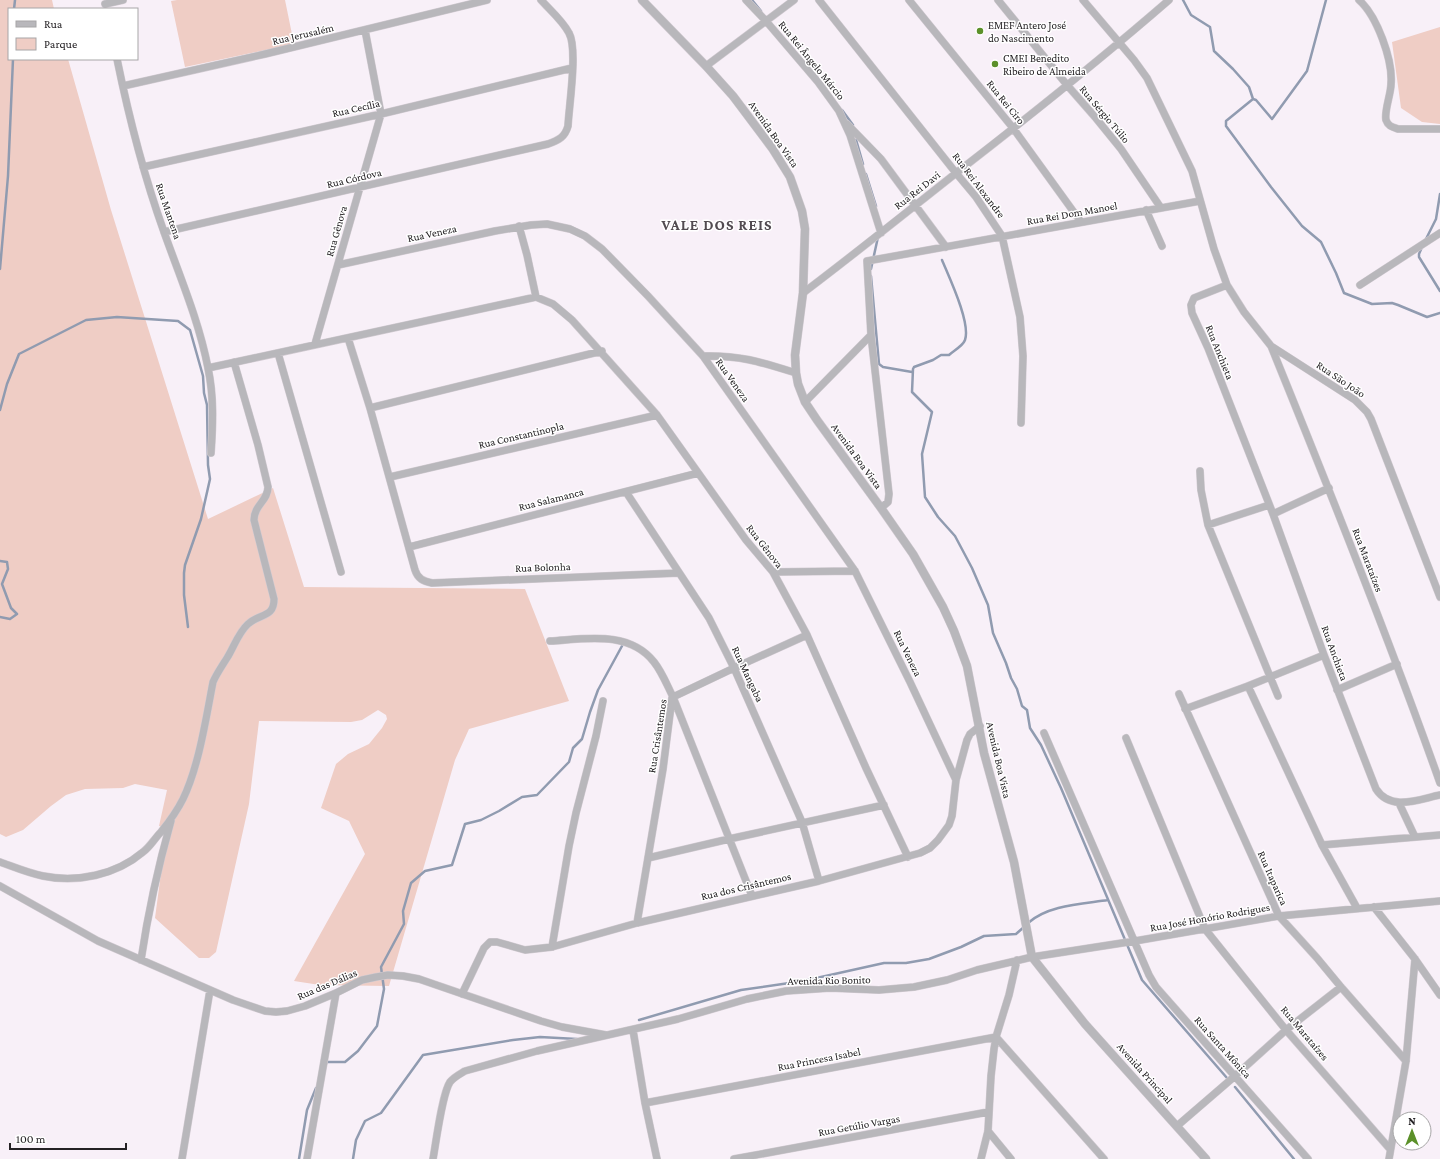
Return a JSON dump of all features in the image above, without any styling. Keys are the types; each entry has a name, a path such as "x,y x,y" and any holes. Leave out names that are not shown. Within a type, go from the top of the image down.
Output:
{"street":[{"path":"105,4 122,0"},
{"name":"Rua Jerusalém","path":"123,86 487,0"},
{"name":"Rua Córdova","path":"164,232 548,144 562,138 567,130 573,50 570,34 541,0"},
{"name":"Avenida Boa Vista","path":"642,0 706,66 732,96 772,148 790,177 804,221 803,292 795,355 796,373 801,392 805,402 817,420 913,554 943,607 954,631 967,666 980,726 984,753 1014,862 1032,957"},
{"name":"Rua Rei Ângelo Márcio","path":"746,0 818,82 839,111 845,122 881,233"},
{"path":"706,66 794,0"},
{"name":"Rua Rei Alexandre","path":"819,0 956,174 976,197 1002,236 1020,317 1023,356 1021,423"},
{"name":"Rua Rei Ciro","path":"909,0 1013,128 1081,222"},
{"name":"Rua Sérgio Túlio","path":"998,0 1067,85 1096,116 1162,208"},
{"name":"Rua São João","path":"1083,0 1134,60 1147,78 1192,171 1214,249 1227,285 1244,312 1271,346 1355,400 1367,412 1440,597"},
{"name":"Rua Rei Davi","path":"803,292 860,250 956,174 1120,43 1169,0"},
{"path":"1359,0 1370,12 1377,25 1390,64 1391,85 1386,116 1387,123 1398,129 1440,129"},
{"name":"Rua Gênova","path":"315,344 381,114 365,30"},
{"name":"Rua Mantena","path":"117,60 143,167 164,232 191,303 208,368 213,418 211,453"},
{"name":"Rua Cecília","path":"143,167 381,114 572,68"},
{"path":"845,122 881,159 946,247"},
{"name":"Rua Rei Dom Manoel","path":"867,261 1200,201"},
{"path":"1146,210 1162,246"},
{"name":"Rua Veneza","path":"338,265 519,226 540,224 561,226 570,229 585,236 602,249 703,356 855,571 910,682 956,780"},
{"path":"208,368 536,297 519,226"},
{"path":"1360,285 1440,233"},
{"path":"860,250 867,261 871,335 889,494 888,502 881,508"},
{"name":"Rua Anchieta","path":"1227,285 1194,298 1191,309 1273,514 1324,656 1376,789 1382,796 1394,803 1399,803"},
{"name":"Rua Gênova","path":"536,297 561,309 602,351 657,415 746,540 773,572 807,635 908,857"},
{"path":"805,402 871,335"},
{"path":"348,338 370,408 409,547"},
{"name":"Rua Marataízes","path":"1271,346 1329,488 1397,664 1440,783"},
{"path":"370,408 602,351"},
{"path":"278,353 340,572"},
{"path":"703,356 744,358 796,373"},
{"path":"0,862 31,873 54,878 70,879 94,876 119,867 135,859 144,851 171,820 183,799 192,775 213,682 217,672 228,658 241,632 248,624 256,618 271,612 274,607 274,599 254,520 256,508 266,497 268,487 258,445 234,362"},
{"name":"Rua Constantinopla","path":"390,477 657,415"},
{"path":"1200,471 1201,490 1208,525 1278,696"},
{"name":"Rua Salamanca","path":"409,547 698,473"},
{"path":"1273,514 1329,488"},
{"name":"Rua Mangaba","path":"626,492 709,618 734,668 802,822 820,881"},
{"path":"1208,525 1269,505"},
{"name":"Rua Bolonha","path":"409,547 414,570 418,577 423,581 432,583 679,573"},
{"path":"773,572 855,571"},
{"name":"Rua Crisântemos","path":"637,923 663,769 673,697 807,635"},
{"path":"550,641 597,638 611,639 624,642 646,653 654,661 673,697 752,896"},
{"path":"1185,709 1324,656"},
{"path":"1337,690 1397,664"},
{"path":"1248,686 1322,845 1357,908"},
{"name":"Rua Itaparica","path":"1179,694 1279,916 1406,1061"},
{"path":"552,947 569,846 603,701"},
{"name":"Rua dos Crisântemos","path":"462,994 484,948 490,942 497,942 524,950 552,947 637,923 820,881 908,857 930,848 945,832 949,825 952,816 956,780 970,734 980,726"},
{"name":"Rua Santa Mônica","path":"1044,733 1149,975 1156,987 1308,1159"},
{"name":"Rua Marataízes","path":"1126,738 1205,929 1286,1030 1390,1149"},
{"path":"1415,836 1399,803 1440,795"},
{"path":"648,858 884,804"},
{"path":"141,960 147,921 171,820"},
{"path":"1322,845 1440,835"},
{"name":"Rua das Dálias","path":"0,886 98,941 210,990 253,1008 265,1011 276,1012 305,1006 362,980 388,975 403,976 420,980 562,1027 610,1035"},
{"name":"Rua José Honório Rodrigues","path":"1032,957 1279,916 1440,901"},
{"path":"1374,907 1415,959 1440,995"},
{"name":"Avenida Rio Bonito","path":"610,1035 678,1019 747,999 786,991 830,988 879,990 914,987 947,980 977,970 1032,957"},
{"name":"Avenida Principal","path":"1032,957 1085,1024 1206,1159"},
{"path":"1389,1159 1406,1061 1415,959"},
{"path":"981,1159 988,1131 991,1076 996,1037 1009,995 1017,960"},
{"path":"1177,1126 1286,1030 1341,987"},
{"path":"182,1159 210,990"},
{"path":"307,1159 336,993"},
{"path":"630,1030 657,1159"},
{"path":"433,1159 444,1099 449,1083 456,1077 465,1071 523,1055 610,1035"},
{"path":"996,1037 1104,1159"},
{"name":"Rua Princesa Isabel","path":"645,1103 996,1037"},
{"name":"Rua Getúlio Vargas","path":"734,1159 988,1112"},
{"path":"988,1131 1011,1159"}],"green space":[{"path":"0,0 52,0 54,8 8,8 8,60 68,60 111,210 208,519 273,488 304,587 525,589 569,701 469,729 455,760 389,986 320,985 294,981 365,854 349,821 321,808 336,764 348,754 369,744 382,728 387,719 386,715 378,710 362,720 351,722 259,721 249,804 216,952 209,958 199,958 155,918 167,828 159,826 167,790 135,784 123,788 85,789 66,795 23,830 6,837 0,834"},
{"path":"285,0 294,44 185,67 171,1"},
{"path":"1440,27 1440,124 1422,122 1401,108 1392,42"}],"waterway":[{"path":"14,8 15,0"},
{"path":"752,0 761,11"},
{"path":"1183,0 1191,15 1210,27 1214,51 1249,87 1253,99 1256,100 1272,119 1307,71 1326,0"},
{"path":"0,269 8,176 13,60"},
{"path":"1253,99 1226,121 1226,126 1302,226 1321,242 1344,293 1372,304 1392,303 1427,317 1440,313"},
{"path":"842,110 853,125"},
{"path":"855,136 863,164"},
{"path":"866,174 876,206"},
{"path":"1426,239 1436,219 1440,194"},
{"path":"871,269 878,237"},
{"path":"1422,247 1419,257 1440,291"},
{"path":"942,260 954,288 962,312 966,332 964,342 949,355 941,355 933,360 914,367 913,369 912,392 932,412 922,454 925,497 938,517 955,536 972,568 988,605 993,633 1017,689 1022,706 1027,710 1030,728 1041,745 1061,788 1142,980 1227,1078"},
{"path":"871,276 879,364 883,367 912,372"},
{"path":"0,410 7,384 19,354 86,320 117,317 178,321 190,330 203,376 204,393 207,405 208,465 210,479 201,519 185,565 184,595 188,627"},
{"path":"0,561 7,562 8,569 2,584 11,608 17,614 10,619 0,617"},
{"path":"326,1064 326,1062 345,1062 358,1051 377,1026 384,989 381,967 404,924 403,911 411,883 425,871 452,865 465,824 481,820 522,797 537,795 569,762 573,748 582,739 598,690 622,646"},
{"path":"1028,923 1045,912 1055,909 1077,904 1108,900"},
{"path":"639,1020 741,990 803,981 884,963 906,963 929,959 961,947 984,936 1016,934 1024,927"},
{"path":"353,1159 356,1140 365,1121 381,1113 423,1055 540,1037 577,1039"},
{"path":"1235,1087 1294,1159"},
{"path":"299,1159 307,1110 316,1088"}],"place":[{"name":"EMEF Antero José do Nascimento","path":"980,31"},
{"name":"CMEI Benedito Ribeiro de Almeida","path":"995,64"}],"district":[{"name":"VALE DOS REIS","path":"717,225"}]}
